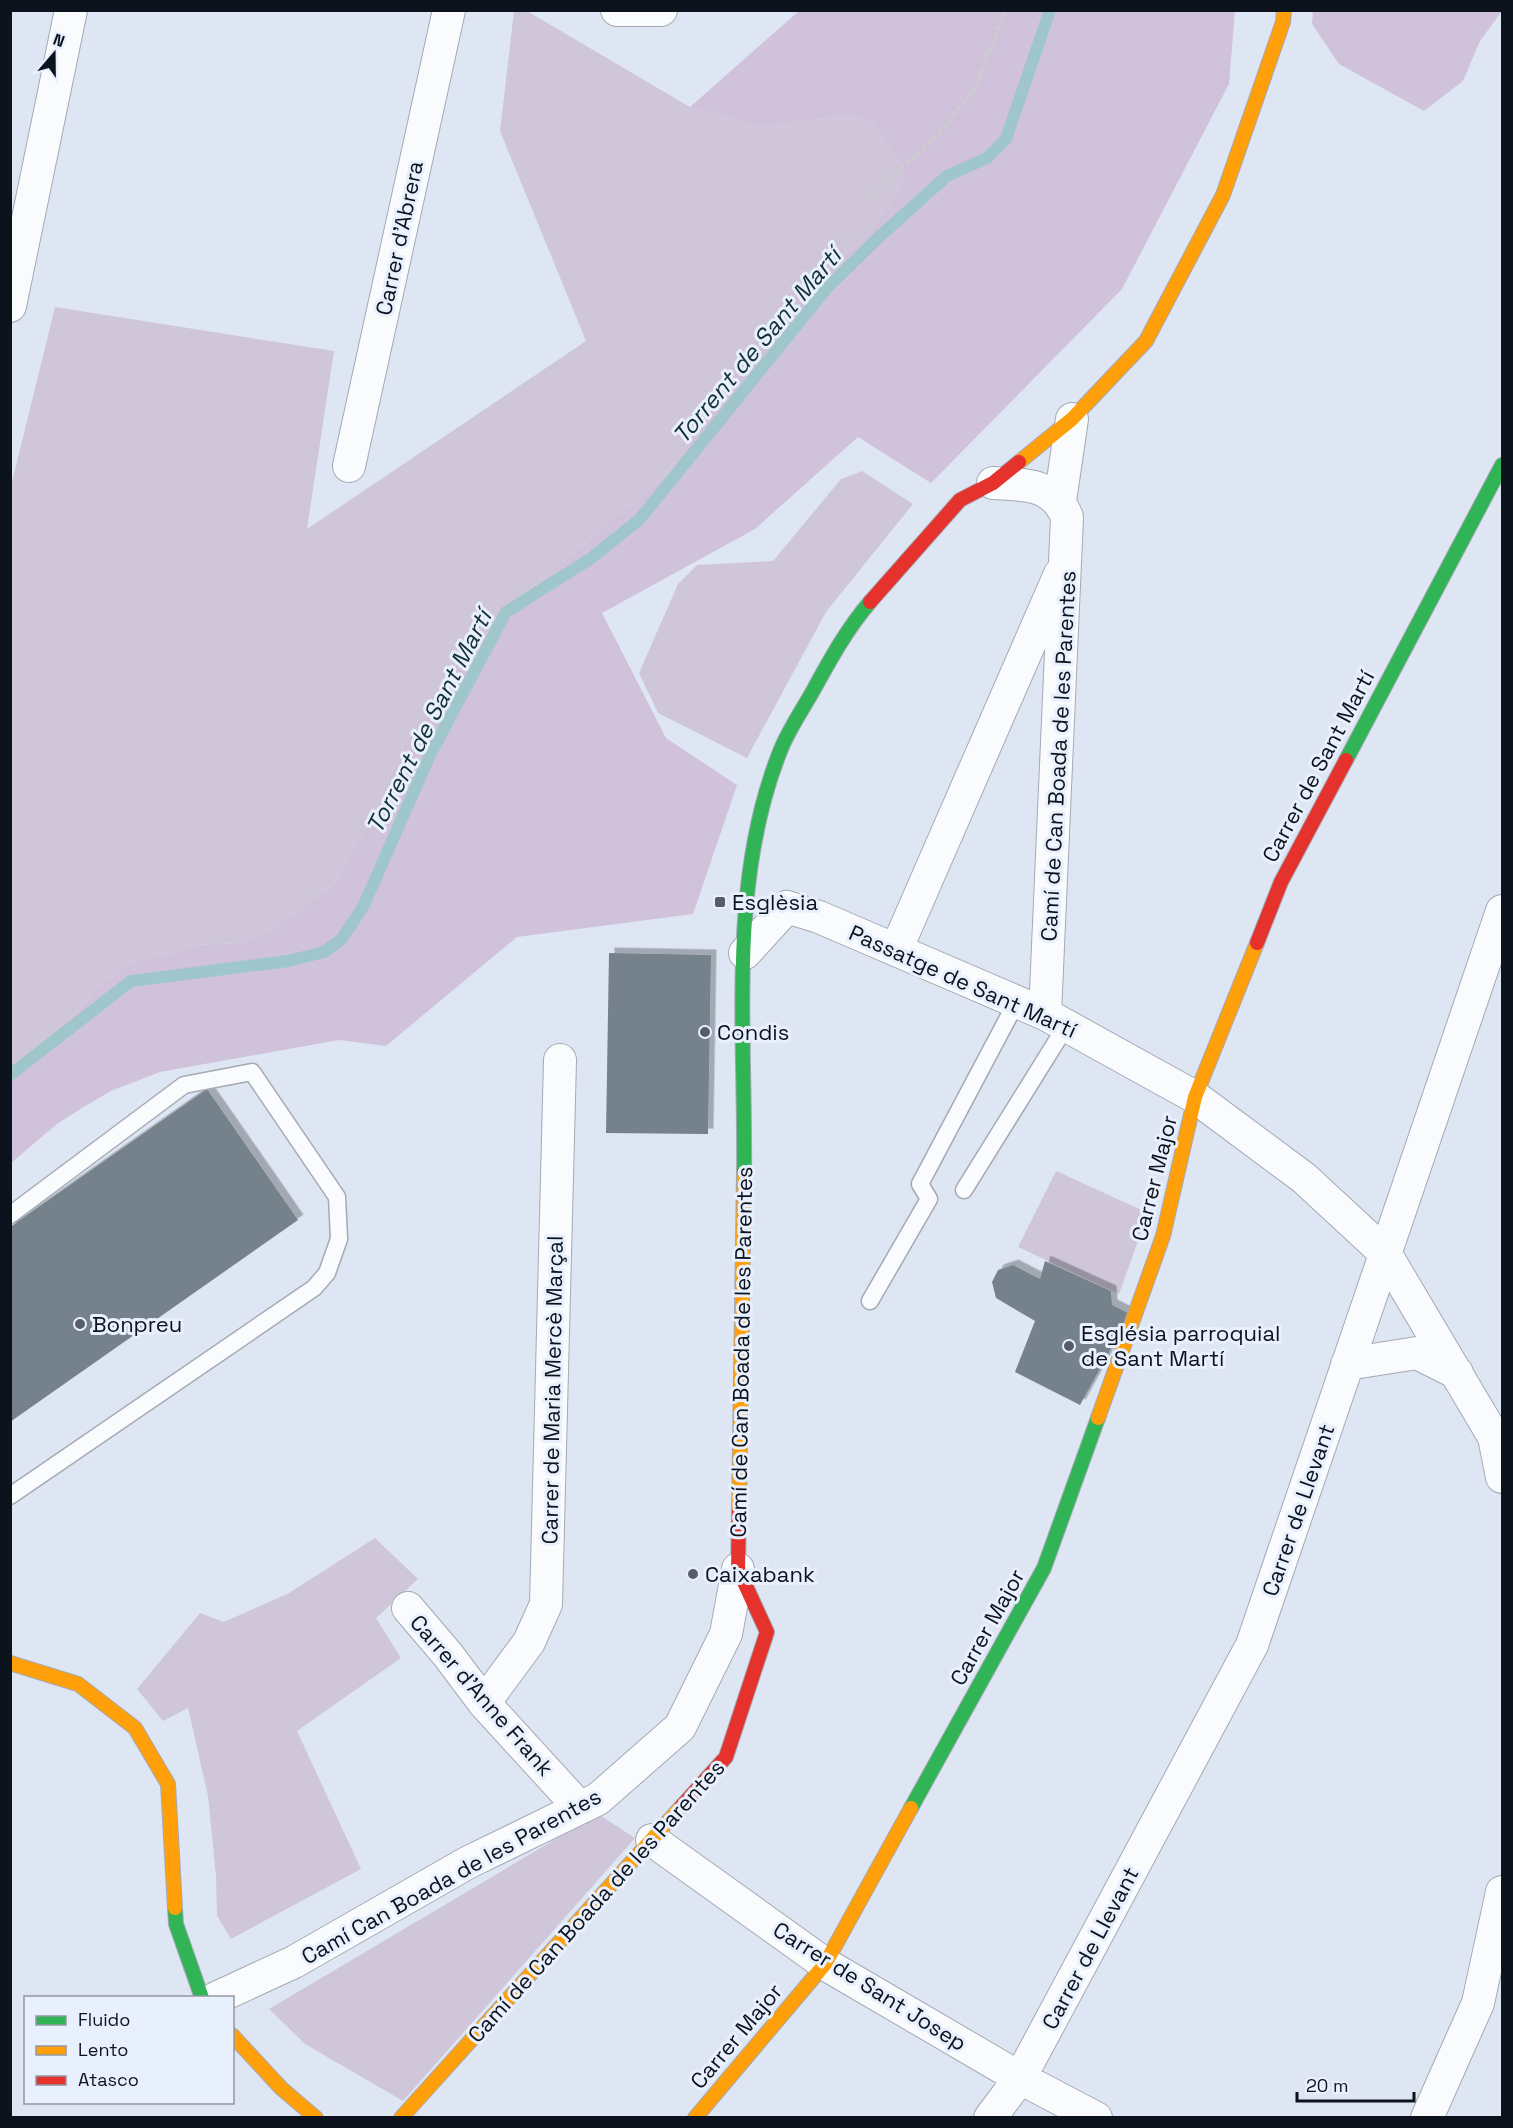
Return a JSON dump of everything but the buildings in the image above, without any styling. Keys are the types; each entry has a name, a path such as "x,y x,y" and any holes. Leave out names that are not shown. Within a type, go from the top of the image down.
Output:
{"street":[{"path":"10,306 71,10"},
{"name":"Carrer d'Abrera","path":"349,466 449,10"},
{"path":"617,10 661,10"},
{"name":"Camí de Can Boada de les Parentes","path":"401,2118 726,1757 767,1632 738,1569 745,953 749,881 756,831 781,749 847,629 960,500 993,483 1072,418 1146,341 1223,195 1283,22 1284,10"},
{"name":"Camí de Can Boada de les Parentes","path":"1055,1020 1068,557 1068,517 1060,501 1072,418"},
{"name":"Carrer de Sant Martí","path":"1195,1097 1281,882 1503,465"},
{"path":"993,483 1033,485 1060,501"},
{"path":"896,950 1068,557"},
{"path":"745,953 787,907 749,881"},
{"name":"Passatge de Sant Martí","path":"787,907 819,917 1017,1001 1055,1020 1195,1097 1304,1178 1385,1253 1494,1437 1503,1477"},
{"name":"Carrer de Llevant","path":"990,2118 1020,2078 1252,1645 1503,911"},
{"name":"Carrer de Maria Mercè Marçal","path":"484,1702 529,1642 546,1604 560,1060"},
{"name":"Carrer Major","path":"695,2118 825,1964 1044,1568 1163,1236 1195,1097"},
{"path":"1347,1364 1417,1353 1457,1373"},
{"name":"Camí Can Boada de les Parentes","path":"220,1996 294,1962 467,1863 598,1799 680,1727 726,1634 738,1569"},
{"name":"Carrer d'Anne Frank","path":"408,1608 484,1702 580,1808"},
{"path":"10,1663 78,1684 135,1728 168,1785 176,1924 200,1996"},
{"name":"Carrer de Sant Josep","path":"652,1840 825,1964 1020,2078 1096,2118"},
{"path":"1427,2118 1478,2002 1503,1892"},
{"path":"234,2037 281,2088 316,2118"}],"lane":[{"path":"870,1301 929,1199 920,1184 1017,1001"},
{"path":"964,1190 1055,1020"},
{"path":"10,1215 184,1085 252,1072 337,1197 339,1239 327,1273 314,1288 10,1496"}],"path":[{"path":"866,198 932,141 975,88 1005,10"}],"shaded area":[{"path":"1502,10 1480,41 1463,81 1424,111 1339,64 1312,24 1313,11"},
{"path":"514,11 527,11 690,107 761,128 849,115 872,123 905,171 896,195 867,236 782,306 746,350 734,376 669,472 525,594 444,677 404,744 372,816 335,882 268,932 239,943 194,945 166,955 139,959 117,972 97,989 80,1009 11,1069 11,486 55,307 334,351 307,529 586,341 500,131"},
{"path":"799,11 1235,11 1229,84 1122,289 931,483 858,437 755,529 602,613 666,738 737,785 693,914 517,937 386,1046 339,1040 160,1072 111,1091 82,1108 57,1124 11,1163 11,1069 80,1009 97,989 117,972 139,959 166,955 194,945 239,943 268,932 335,882 372,816 404,744 444,677 525,594 669,472 734,376 746,350 782,306 867,236 896,195 905,171 872,123 849,115 761,128 690,107"},
{"path":"862,471 913,504 826,612 747,758 658,713 639,673 678,584 697,565 773,561 841,479"},
{"path":"1056,1171 1148,1213 1119,1294 1018,1247"},
{"path":"375,1538 418,1579 376,1618 401,1658 297,1731 361,1869 231,1939 217,1916 216,1876 208,1796 188,1708 163,1721 137,1689 200,1613 224,1622 289,1593"},
{"path":"598,1814 635,1838 403,2101 305,2044 269,2009"}],"waterway":[{"name":"Torrent de Sant Martí","path":"10,1075 131,981 288,961 324,952 341,940 363,907 430,755 506,612 590,559 639,520 827,288 879,237 947,176 987,158 1006,139 1050,10"}],"traffic: fast":[{"path":"1346,760 1502,465"},
{"path":"744,1174 743,959 746,905 753,852 764,800 788,734 840,644 870,602"},
{"path":"911,1808 1044,1568 1098,1418"},
{"path":"175,1908 176,1924 201,1996"}],"traffic: slow":[{"path":"1019,462 1072,419 1146,341 1223,195 1283,22 1284,10"},
{"path":"1098,1418 1163,1236 1195,1097 1257,943"},
{"path":"739,1511 744,1174"},
{"path":"10,1663 78,1684 135,1728 168,1784 175,1908"},
{"path":"401,2118 681,1807"},
{"path":"695,2118 825,1964 911,1808"},
{"path":"234,2037 281,2088 316,2118"}],"traffic: jam":[{"path":"870,602 960,500 993,483 1019,462"},
{"path":"1257,943 1281,882 1346,760"},
{"path":"681,1807 726,1757 767,1632 738,1569 739,1511"}],"place":[{"name":"Esglèsia","path":"720,902"},
{"name":"Condis","path":"705,1032"},
{"name":"Bonpreu","path":"80,1324"},
{"name":"Església parroquial de Sant Martí","path":"1069,1346"},
{"name":"Caixabank","path":"693,1574"}]}
